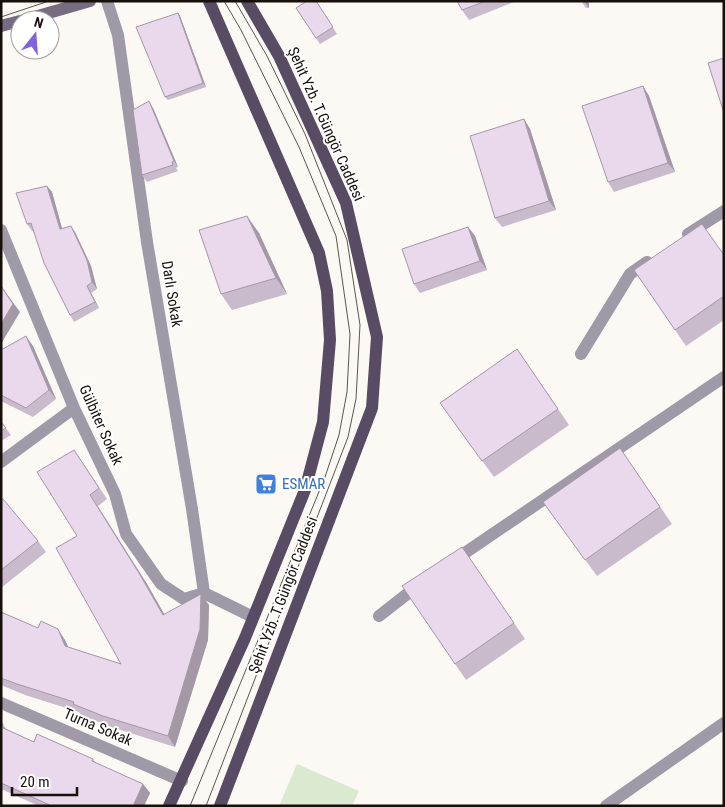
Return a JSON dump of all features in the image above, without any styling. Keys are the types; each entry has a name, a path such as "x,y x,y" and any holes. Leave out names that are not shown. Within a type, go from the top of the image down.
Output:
{"main road":[{"path":"59,10 90,1"},
{"name":"Şehit Yzb. T.Güngör Caddesi","path":"169,806 253,618 305,490 323,422 330,340 327,291 319,253 209,1"},
{"name":"Şehit Yzb. T.Güngör Caddesi","path":"220,806 372,408 377,337 346,203 279,56 247,1"}],"street":[{"name":"Darlı Sokak","path":"106,1 118,35 147,242 204,593"},
{"path":"680,240 724,211"},
{"name":"Gülbiter Sokak","path":"1,230 74,408 114,494 126,534 161,584 184,599 204,593"},
{"path":"581,354 630,274 655,257"},
{"path":"378,616 408,592 724,377"},
{"path":"1,462 74,408"},
{"path":"204,593 253,618"},
{"name":"Turna Sokak","path":"1,703 182,780"},
{"path":"606,806 724,722"}],"green space":[{"path":"297,764 359,791 352,806 279,806"}],"building":[{"path":"307,1 316,1 333,27 316,38 296,8"},
{"path":"457,1 486,1 462,10"},
{"path":"178,13 203,83 165,97 136,27"},
{"path":"724,58 724,113 708,63"},
{"path":"643,86 668,163 608,182 582,106"},
{"path":"149,101 174,161 172,162 173,165 142,175 133,110"},
{"path":"524,119 549,201 495,218 470,136"},
{"path":"47,186 60,229 71,226 87,260 92,282 87,286 95,302 70,315 44,263 31,223 27,224 16,193"},
{"path":"247,216 276,278 221,294 199,230"},
{"path":"702,224 724,255 724,296 675,330 634,270"},
{"path":"468,227 480,261 414,284 402,249"},
{"path":"1,286 13,304 1,324"},
{"path":"26,336 49,390 26,408 1,395 1,350"},
{"path":"517,349 558,409 482,461 440,403"},
{"path":"1,422 6,428 1,431"},
{"path":"620,448 660,507 585,560 543,502"},
{"path":"74,450 99,488 90,495 163,615 201,594 200,629 168,736 103,716 73,704 74,702 1,678 1,612 38,628 41,621 58,629 65,646 121,664 56,548 77,536 37,472"},
{"path":"3,499 38,541 1,570 1,500"},
{"path":"462,547 514,623 455,664 402,586"},
{"path":"1,727 34,742 37,734 143,784 133,806 52,806 1,783"}],"tram line":[{"path":"1,2 5,1"},
{"path":"1,17 49,1"},
{"path":"190,806 325,477 339,435 347,392 350,334 336,236 299,147 241,30 224,1"},
{"path":"206,806 348,437 356,399 360,325 347,240 305,134 267,56 235,1"}],"place":[{"name":"ESMAR","path":"266,484"}]}
